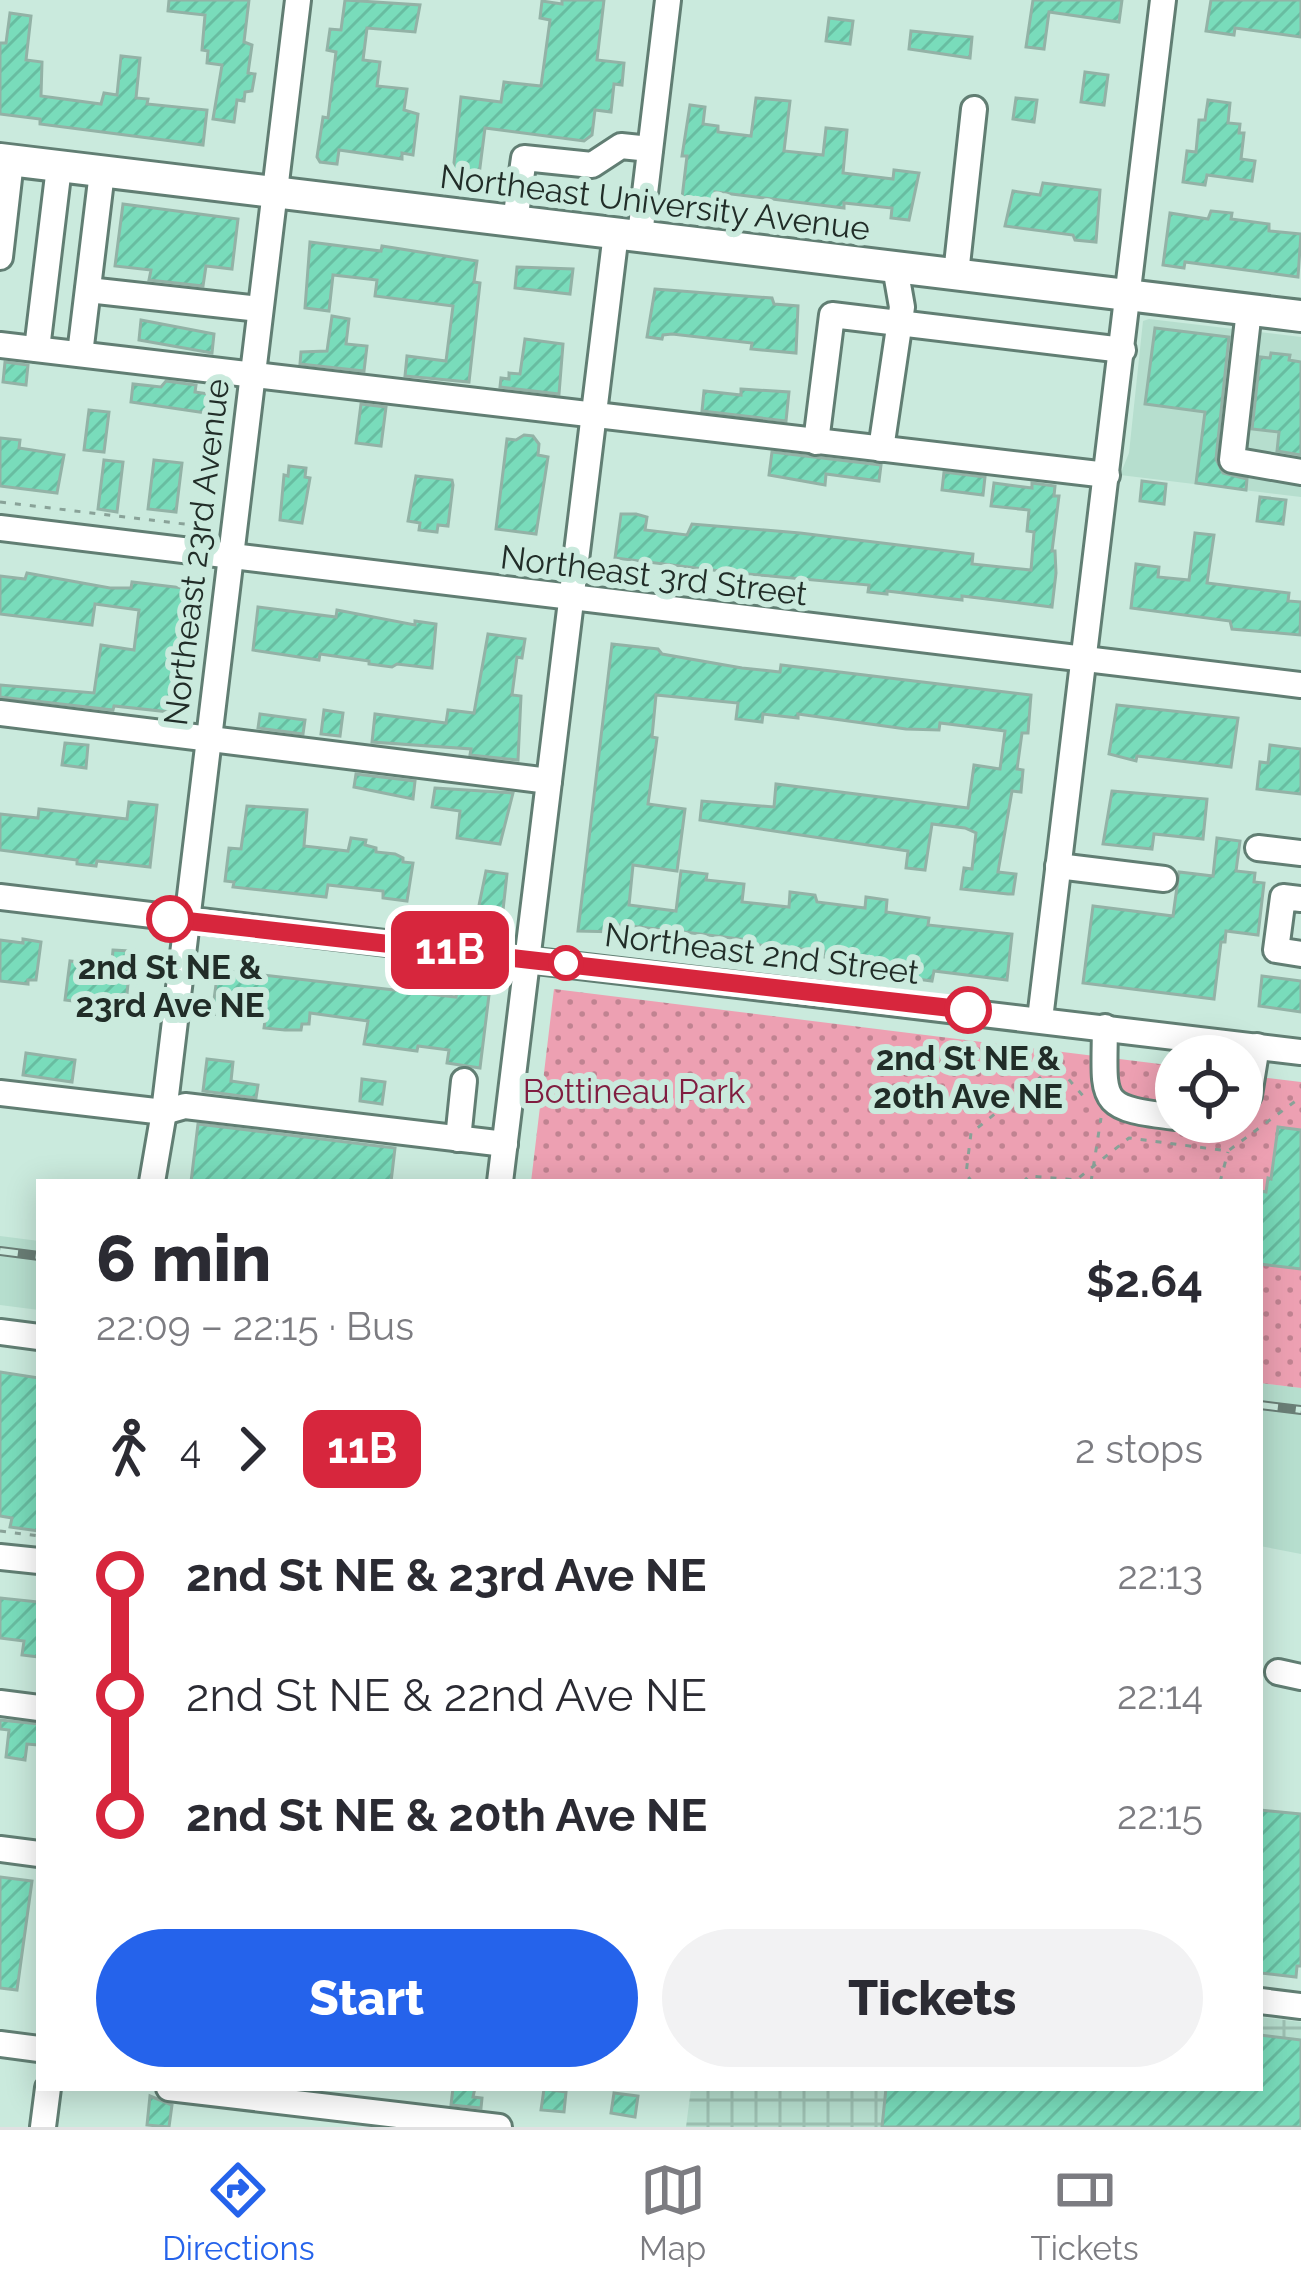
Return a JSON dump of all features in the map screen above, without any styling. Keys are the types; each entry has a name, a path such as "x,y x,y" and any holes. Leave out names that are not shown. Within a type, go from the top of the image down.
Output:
{"main road":[{"name":"Northeast University Avenue","path":"6,160 1301,316"}],"street":[{"name":"Northeast 23rd Avenue","path":"153,1179 298,0"},
{"path":"500,1179 594,416 628,234 650,149 668,0"},
{"path":"1040,1019 1163,0"},
{"path":"956,274 974,109"},
{"path":"515,221 524,158 592,165 621,146 650,149"},
{"path":"0,257 6,160"},
{"path":"37,349 59,166"},
{"path":"80,354 102,172"},
{"path":"880,449 902,307 895,267"},
{"path":"88,290 259,309"},
{"path":"1249,310 1232,460 1301,472"},
{"path":"816,442 832,315 1123,350"},
{"path":"0,345 1107,475"},
{"name":"Northeast 3rd Street","path":"0,528 1301,685"},
{"path":"0,713 549,782"},
{"path":"1258,848 1301,853"},
{"path":"1058,866 1164,879"},
{"name":"Northeast 2nd Street","path":"0,897 1169,1035"},
{"path":"1301,899 1283,897 1276,950 1301,954"},
{"path":"1105,1027 1104,1083 1113,1102 1126,1111 1155,1114"},
{"name":"Northeast 2nd Street","path":"1263,1047 1301,1052"},
{"path":"458,1139 464,1081"},
{"path":"0,1093 164,1112 185,1106 505,1144"},
{"path":"0,1332 36,1337"},
{"path":"0,1556 36,1562"},
{"path":"0,1703 36,1708"},
{"path":"0,1850 36,1854"},
{"path":"1263,2001 1301,2006"},
{"path":"0,2044 36,2049"},
{"path":"44,2127 48,2091"},
{"path":"199,2091 389,2110 500,2127"}],"path":[{"path":"0,502 210,527"},
{"path":"970,1179 966,1174 971,1133 1056,1065 1058,1051"},
{"path":"1056,1065 1086,1100"},
{"path":"1221,1179 1228,1150 1301,1097"},
{"path":"1092,1179 1101,1117"},
{"path":"1077,1179 1130,1138 1228,1150"},
{"path":"1026,1179 1064,1179"},
{"path":"0,1531 36,1536"}],"shaded area":[{"path":"1143,321 1301,337 1301,497 1120,475 1129,453"},
{"path":"0,1236 36,1241 36,1310 0,1305"},
{"path":"1263,1383 1301,1388 1301,1554 1263,1547"},
{"path":"1263,2017 1301,2022 1301,2127 686,2127 691,2091 1263,2091"}],"green space":[{"name":"Bottineau Park","path":"554,989 1155,1063 1155,1143 1263,1143 1263,1077 1301,1082 1301,1388 1263,1383 1263,1179 531,1179"}],"building":[{"path":"169,0 249,0 244,42 252,45 248,73 255,74 252,91 245,92 244,101 237,100 234,122 213,119 222,65 207,63 208,51 202,50 205,15 168,11"},
{"path":"345,0 420,5 415,32 367,28 363,60 380,62 377,86 407,89 404,110 418,114 413,155 402,153 402,159 339,150 337,164 320,162 317,157 323,117 328,118 336,52 327,50 330,29 341,30"},
{"path":"562,0 604,0 597,60 624,63 622,85 614,84 611,112 595,110 592,135 584,141 485,128 479,175 453,172 461,97 501,102 504,82 541,86 550,20 540,18 542,1 562,4"},
{"path":"1033,0 1122,0 1119,22 1049,12 1044,49 1026,47"},
{"path":"1211,0 1301,0 1301,37 1235,28 1234,35 1206,31"},
{"path":"10,13 31,16 26,60 42,62 41,96 101,104 104,93 117,95 121,56 140,58 136,98 148,99 147,104 207,110 203,145 40,124 40,119 0,114 0,43 6,43"},
{"path":"829,18 853,21 850,44 826,41"},
{"path":"911,31 972,37 970,58 909,49"},
{"path":"1085,72 1108,75 1104,105 1081,102"},
{"path":"756,98 790,101 784,151 823,155 826,128 847,130 843,173 893,179 894,170 919,173 909,220 891,218 892,208 844,203 844,208 715,192 713,208 688,205 682,198 687,156 682,156 690,105 705,107 703,124 718,126 718,132 751,136"},
{"path":"1016,98 1037,100 1034,122 1013,119"},
{"path":"1208,100 1230,103 1228,123 1240,124 1239,133 1244,133 1241,159 1255,161 1252,181 1207,175 1205,185 1183,182 1187,151 1196,152 1199,120 1205,120"},
{"path":"1043,183 1100,190 1096,242 1005,226 1013,191 1040,195"},
{"path":"123,204 238,219 232,269 206,266 203,286 149,280 151,270 115,266"},
{"path":"1211,211 1269,224 1269,231 1301,234 1298,277 1185,262 1184,268 1163,265 1170,213 1208,219"},
{"path":"310,242 381,251 382,246 477,261 474,282 480,283 469,382 405,376 407,356 446,361 453,306 375,296 377,280 333,275 329,311 305,308"},
{"path":"517,267 573,269 570,294 515,288"},
{"path":"655,289 772,298 774,304 798,306 796,353 672,334 662,339 647,337"},
{"path":"332,316 349,319 346,344 367,346 364,371 300,364 301,352 327,351"},
{"path":"141,320 214,334 212,353 139,340"},
{"path":"1155,328 1229,337 1216,459 1223,473 1247,479 1246,490 1196,483 1205,412 1145,404"},
{"path":"525,339 563,344 559,394 500,387 501,378 520,374"},
{"path":"1271,353 1301,362 1301,455 1277,451 1279,432 1252,429 1260,357 1270,358"},
{"path":"5,362 28,365 26,385 3,382"},
{"path":"166,381 196,385 195,392 215,395 213,414 131,402 133,384 161,387"},
{"path":"741,389 789,392 786,421 702,411 704,391 741,395"},
{"path":"361,404 386,407 381,446 356,443"},
{"path":"89,410 109,412 104,452 84,450"},
{"path":"533,436 539,444 538,455 548,457 536,534 496,529 507,439"},
{"path":"0,438 20,440 19,448 64,455 57,493 0,486"},
{"path":"772,452 881,465 879,481 826,474 825,485 769,475"},
{"path":"104,460 123,462 117,512 98,509"},
{"path":"154,460 182,463 176,512 148,509"},
{"path":"289,466 306,468 305,477 310,478 302,523 280,520"},
{"path":"944,472 985,477 983,495 942,490"},
{"path":"416,476 452,480 448,526 438,525 437,532 419,530 420,523 408,521"},
{"path":"1142,481 1166,484 1164,504 1140,501"},
{"path":"994,483 1055,486 1054,496 1059,496 1052,607 962,596 962,600 868,592 869,585 738,573 737,577 615,558 621,514 636,514 647,517 645,530 687,535 692,524 800,533 973,554 972,564 1031,570 1034,532 1027,531 1029,510 991,506"},
{"path":"1260,497 1286,500 1283,524 1257,521"},
{"path":"1195,533 1214,535 1207,583 1289,593 1288,601 1301,602 1300,635 1232,629 1230,621 1131,608 1136,564 1159,567 1158,577 1189,580"},
{"path":"27,573 110,588 131,588 132,582 192,589 179,713 0,697 0,685 94,693 101,645 134,650 139,610 95,604 92,625 0,614 0,576 25,579"},
{"path":"258,607 336,617 337,610 415,625 415,621 436,624 432,668 253,650"},
{"path":"488,634 525,639 522,658 517,657 512,695 521,696 518,760 470,755 471,749 372,742 375,714 446,723 448,710 474,713"},
{"path":"612,644 742,668 780,672 781,665 1031,695 1028,733 1022,733 1017,769 1023,770 1021,792 1012,791 998,872 1016,874 1013,894 1008,894 961,889 964,868 972,869 976,833 965,828 932,824 925,870 906,868 908,851 700,820 702,801 774,807 776,784 968,808 974,765 1000,769 1005,731 940,723 939,730 906,729 798,714 798,718 763,714 762,722 736,719 738,703 656,695 652,737 657,738 648,804 685,809 677,871 633,865 629,905 676,911 681,871 707,874 706,880 744,884 742,902 789,907 790,892 815,895 817,902 865,908 866,897 887,900 886,912 929,918 928,925 1012,934 1007,980 934,971 932,981 901,977 902,964 823,957 824,951 692,933 620,925 619,932 578,931"},
{"path":"1117,705 1238,718 1231,767 1137,756 1136,761 1109,754"},
{"path":"324,710 343,713 340,736 321,734"},
{"path":"260,714 305,720 303,734 258,728"},
{"path":"65,743 88,745 86,768 62,765"},
{"path":"1270,745 1301,749 1301,794 1257,789 1260,762 1268,763"},
{"path":"356,774 415,781 413,799 354,787"},
{"path":"435,788 513,793 500,844 457,838 460,811 432,807"},
{"path":"1112,791 1207,799 1203,839 1154,834 1152,849 1103,844"},
{"path":"129,802 157,805 150,867 97,861 96,866 77,864 77,860 0,850 0,814 38,818 39,809 127,819"},
{"path":"247,806 307,810 304,846 348,851 351,838 366,840 365,845 376,852 413,863 407,901 383,898 383,891 328,885 326,897 233,887 234,882 225,881 229,848 241,849"},
{"path":"1217,838 1240,841 1236,871 1255,873 1254,882 1264,883 1258,935 1226,931 1225,942 1221,942 1214,999 1083,983 1093,906 1173,916 1179,872 1213,876"},
{"path":"486,871 507,874 501,928 475,925"},
{"path":"23,939 41,942 36,980 28,984 0,981 0,940 23,943"},
{"path":"113,950 129,951 130,964 127,994 120,995 118,1017 102,1015 104,1005 65,1000 70,961 112,961"},
{"path":"218,970 456,997 457,991 489,995 480,1068 447,1063 449,1050 364,1044 368,1021 310,1013 309,1024 302,1024 301,1030 285,1030 264,1028 265,1021 212,1014"},
{"path":"1262,976 1301,981 1301,1012 1259,1006"},
{"path":"26,1053 75,1060 72,1082 23,1075"},
{"path":"207,1059 233,1062 231,1081 258,1085 256,1098 203,1091"},
{"path":"362,1079 385,1082 382,1104 360,1101"},
{"path":"198,1124 395,1148 391,1179 191,1179"},
{"path":"1278,1127 1301,1130 1301,1269 1263,1264 1263,1192 1271,1179"},
{"path":"0,1372 36,1378 36,1531 10,1527 12,1518 0,1516"},
{"path":"0,1598 36,1602 36,1657 22,1655 24,1641 0,1638"},
{"path":"0,1720 36,1724 36,1745 27,1744 25,1760 6,1757 9,1730 0,1729"},
{"path":"1263,1810 1301,1814 1301,1966 1297,1966 1296,1977 1263,1973"},
{"path":"0,1877 32,1881 17,1990 0,1988"},
{"path":"1263,2035 1301,2040 1301,2127 882,2127 886,2091 1263,2091"},
{"path":"453,2091 474,2091 473,2097 482,2098 481,2108 451,2105"},
{"path":"544,2091 566,2092 564,2112 541,2110"},
{"path":"614,2093 638,2096 635,2117 611,2113"},
{"path":"150,2096 172,2105 169,2127 147,2125"}],"railway":[{"path":"0,1251 36,1256"},
{"path":"1263,1405 1301,1410"}],"bus line":[{"name":"11B","path":"170,919 968,1010"}],"place":[{"name":"2nd St NE & 23rd Ave NE","path":"170,919"},
{"name":"2nd St NE & 20th Ave NE","path":"968,1010"}]}
